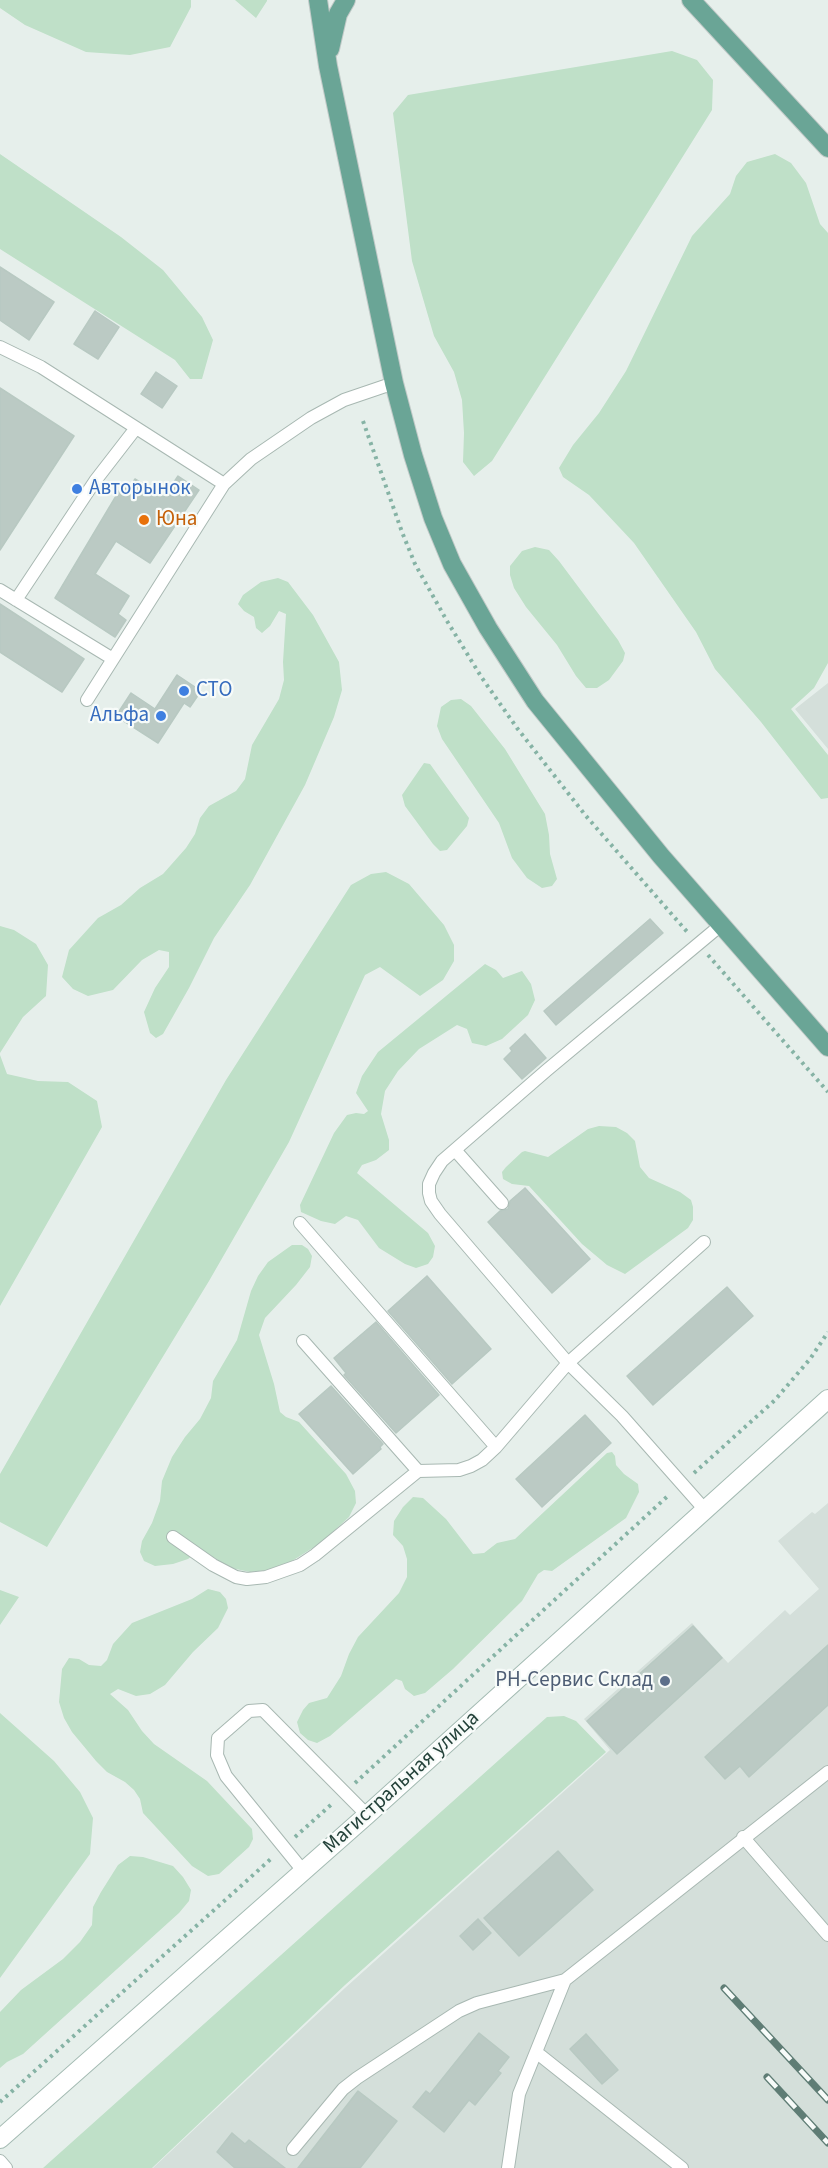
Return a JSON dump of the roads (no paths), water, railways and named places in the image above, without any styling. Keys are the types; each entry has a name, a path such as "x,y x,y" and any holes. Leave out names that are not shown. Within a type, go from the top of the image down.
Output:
{"main road":[{"path":"318,0 328,66 394,383 413,455 452,564 488,628 535,701 661,856 827,1046"},
{"path":"328,66 331,39 338,14 346,0"},
{"path":"691,0 828,148"},
{"name":"Магистральная улица","path":"0,2139 304,1872 828,1399"}],"lane":[{"path":"0,347 41,367 224,484"},
{"path":"87,700 224,484 251,459 311,418 344,400 394,383"},
{"path":"16,600 94,482 136,428"},
{"path":"0,590 113,659"},
{"path":"706,1511 622,1416 568,1363 447,1221 431,1200 429,1184 442,1161 721,925"},
{"path":"455,1150 502,1203"},
{"path":"300,1223 496,1447"},
{"path":"173,1537 213,1565 236,1577 247,1579 266,1577 286,1571 315,1555 418,1471 459,1470 471,1467 482,1460 496,1447 568,1363 704,1242"},
{"path":"303,1341 418,1471"},
{"path":"304,1872 226,1776 217,1755 218,1738 249,1711 263,1710 367,1815"},
{"path":"293,2149 343,2089 357,2078 459,2011 477,2003 565,1980 828,1772"},
{"path":"743,1838 828,1935"},
{"path":"508,2168 519,2094 565,1980"},
{"path":"536,2052 682,2168"},
{"path":"0,2161 6,2168"}],"railway":[{"path":"724,1988 828,2100"},
{"path":"767,2077 828,2143"}],"place":[{"name":"Авторынок","path":"77,489"},
{"name":"Юна","path":"144,520"},
{"name":"СТО","path":"184,691"},
{"name":"Альфа","path":"161,716"},
{"name":"РН-Сервис Cклад","path":"665,1681"}]}
